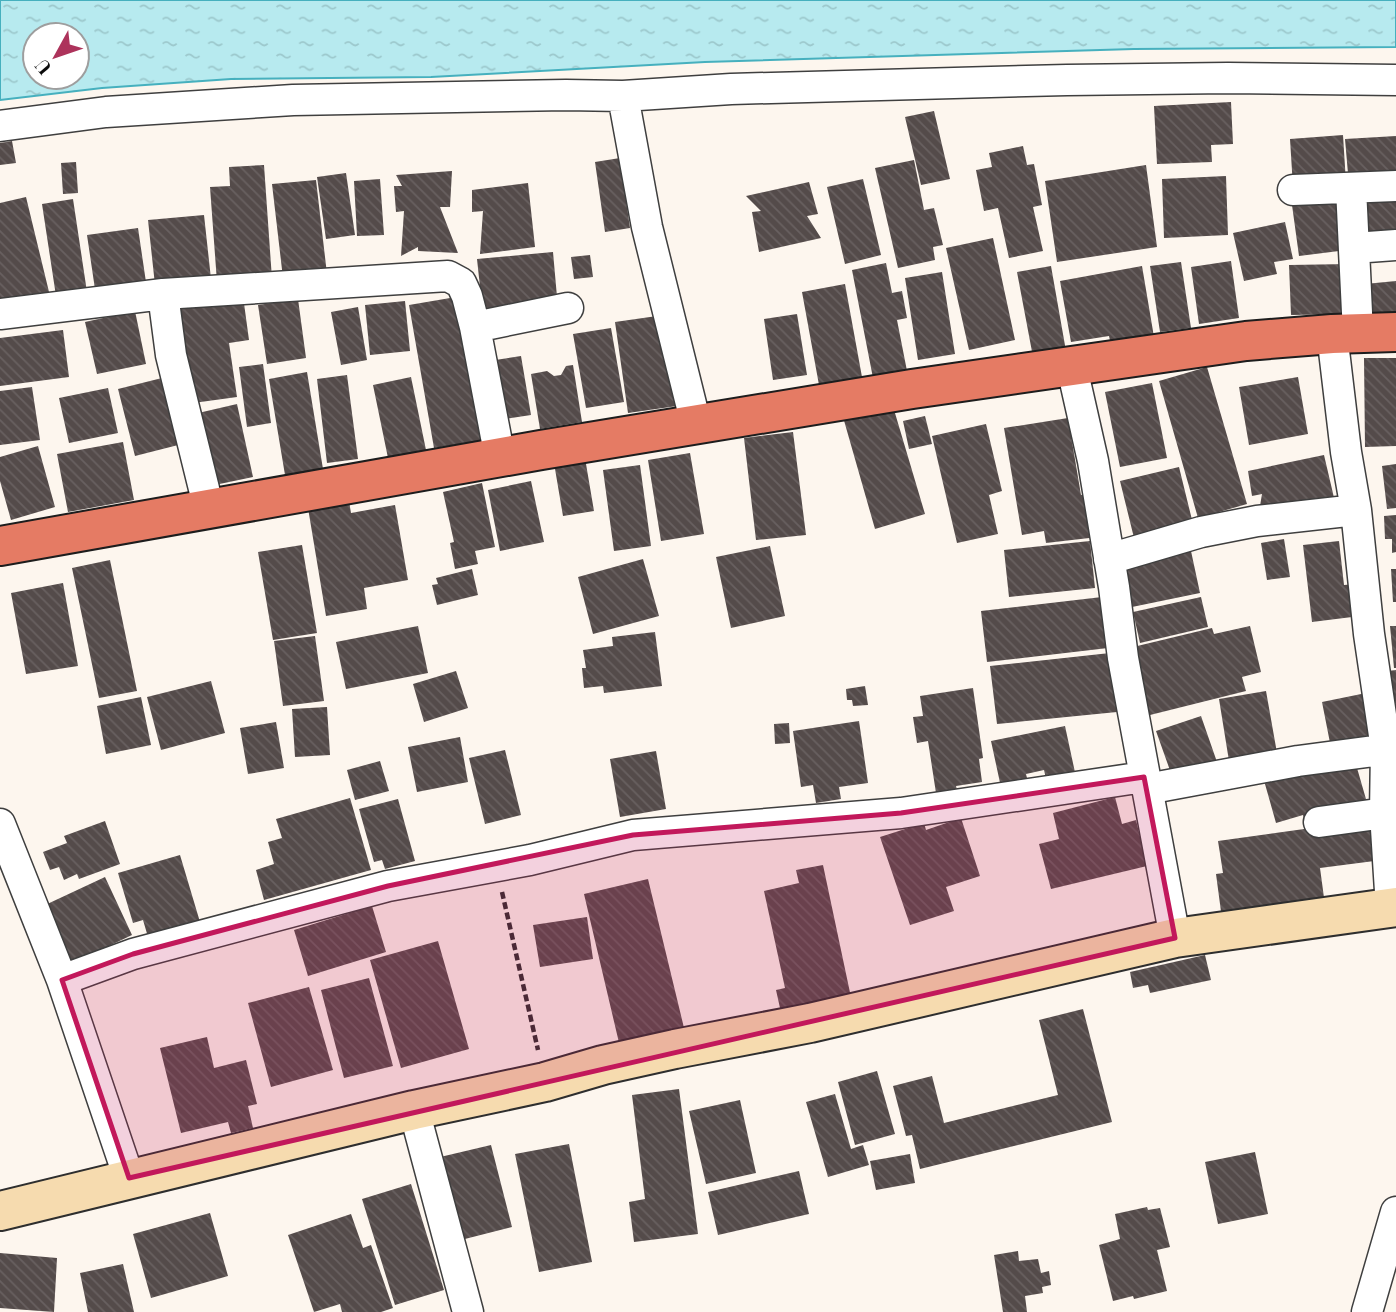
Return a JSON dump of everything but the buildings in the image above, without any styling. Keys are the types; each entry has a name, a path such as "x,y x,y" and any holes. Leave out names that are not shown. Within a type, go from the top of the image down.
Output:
{"highway":[{"path":"0,546 696,424 912,389 1246,341 1396,332"}],"street":[{"path":"0,126 106,112 293,100 622,96 731,89 1066,80 1396,79"},
{"path":"622,96 650,239 696,424"},
{"path":"1293,190 1396,186"},
{"path":"0,1211 414,1110 545,1082 603,1065 810,1023 1175,938 1393,907 1385,813 1391,748 1369,634 1356,510 1346,452 1345,333 1354,248 1351,188"},
{"path":"1354,248 1396,245"},
{"path":"0,314 163,294 448,276 457,280 464,288 475,327 500,458"},
{"path":"163,294 171,355 209,509"},
{"path":"475,327 568,308"},
{"path":"1072,368 1093,461 1123,658 1175,938"},
{"path":"1109,559 1201,532 1356,510"},
{"path":"62,981 133,954 388,886 530,860 647,833 901,813 1240,771 1391,748"},
{"path":"1319,822 1385,813"},
{"path":"0,824 62,981 129,1178"},
{"path":"414,1110 468,1312"},
{"path":"1367,1312 1396,1212"}],"path":[{"path":"494,865 545,1082"}],"highlighted area":[{"path":"1144,777 1175,938 129,1178 62,980 133,954 388,886 633,835 901,813"}],"water":[{"path":"0,0 1396,0 1396,47 1134,49 705,62 431,77 231,79 91,89 91,21 21,21 21,91 76,91 0,100"}]}
